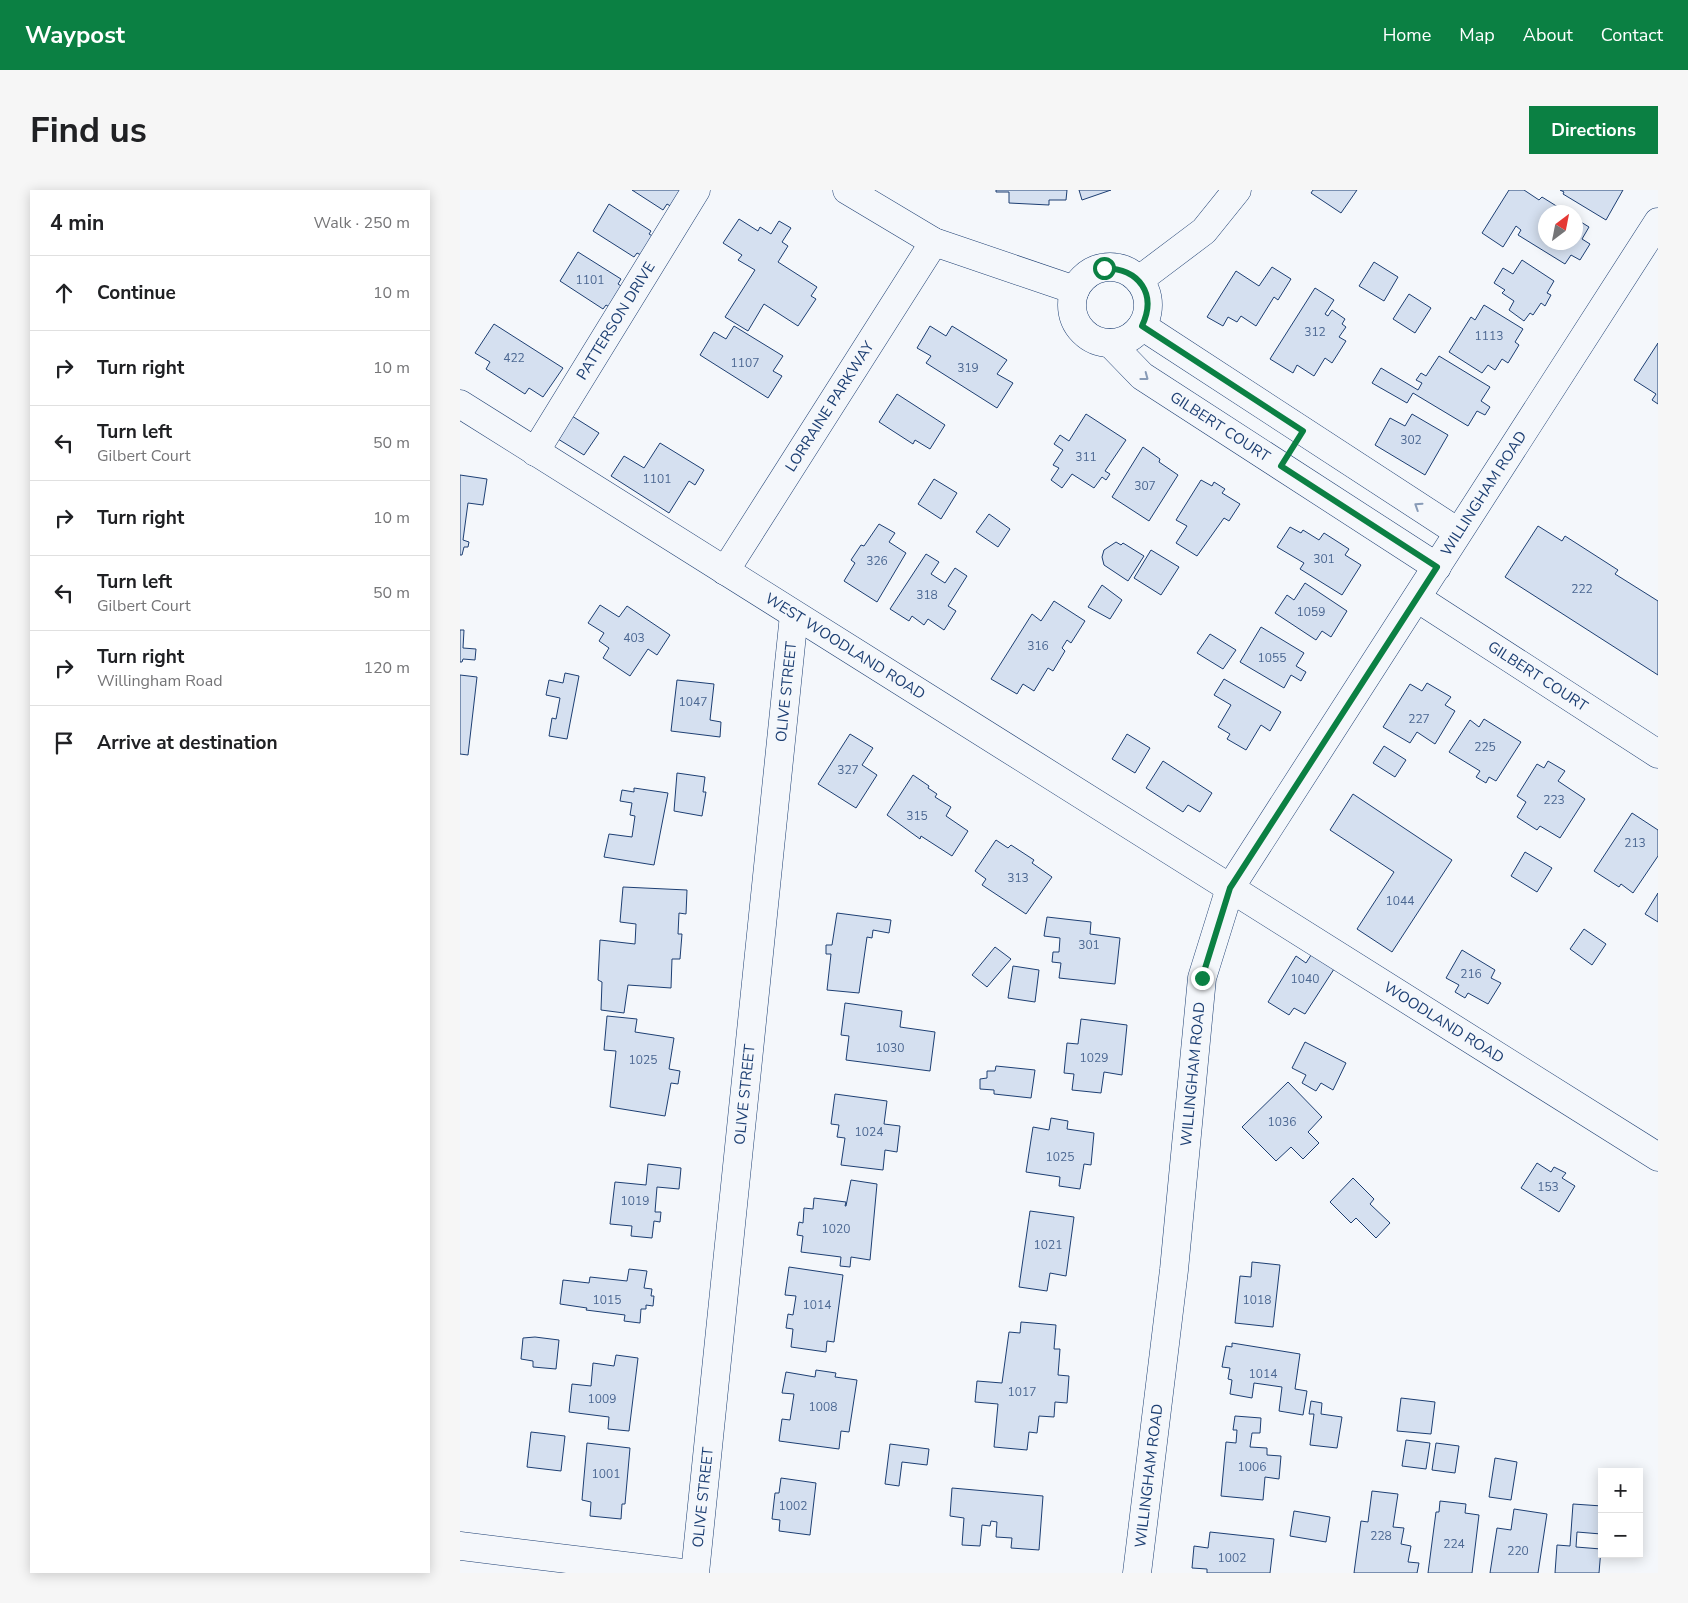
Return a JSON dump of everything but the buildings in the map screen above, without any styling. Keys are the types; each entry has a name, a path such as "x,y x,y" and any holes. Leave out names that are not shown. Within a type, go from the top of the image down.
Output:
{"street":[{"name":"PATTERSON DRIVE","path":"535,452 696,190"},
{"path":"847,190 934,242 1075,290"},
{"path":"1139,280 1204,231 1237,190"},
{"name":"WILLINGHAM ROAD","path":"1137,1573 1174,1270 1202,978 1230,888 1658,222"},
{"name":"LORRAINE PARKWAY","path":"725,571 934,242"},
{"path":"1104,268 1123,270 1139,280 1148,302 1147,315 1142,326 1123,341 1110,343 1098,341 1087,335 1073,315 1072,302 1075,290 1082,279 1092,272 1104,268"},
{"path":"1142,326 1458,532"},
{"name":"GILBERT COURT","path":"1110,343 1142,376 1437,567"},
{"name":"WEST WOODLAND ROAD","path":"460,404 1230,888"},
{"path":"1281,466 1303,431"},
{"name":"GILBERT COURT","path":"1417,598 1658,754"},
{"name":"OLIVE STREET","path":"695,1573 794,615"},
{"name":"WOODLAND ROAD","path":"1230,888 1658,1158"},
{"path":"460,1546 682,1573"}],"route":[{"path":"1104,268 1117,268 1129,272 1139,280 1148,302 1147,315 1142,326 1303,431 1281,466 1437,567 1230,888 1202,978"}]}
